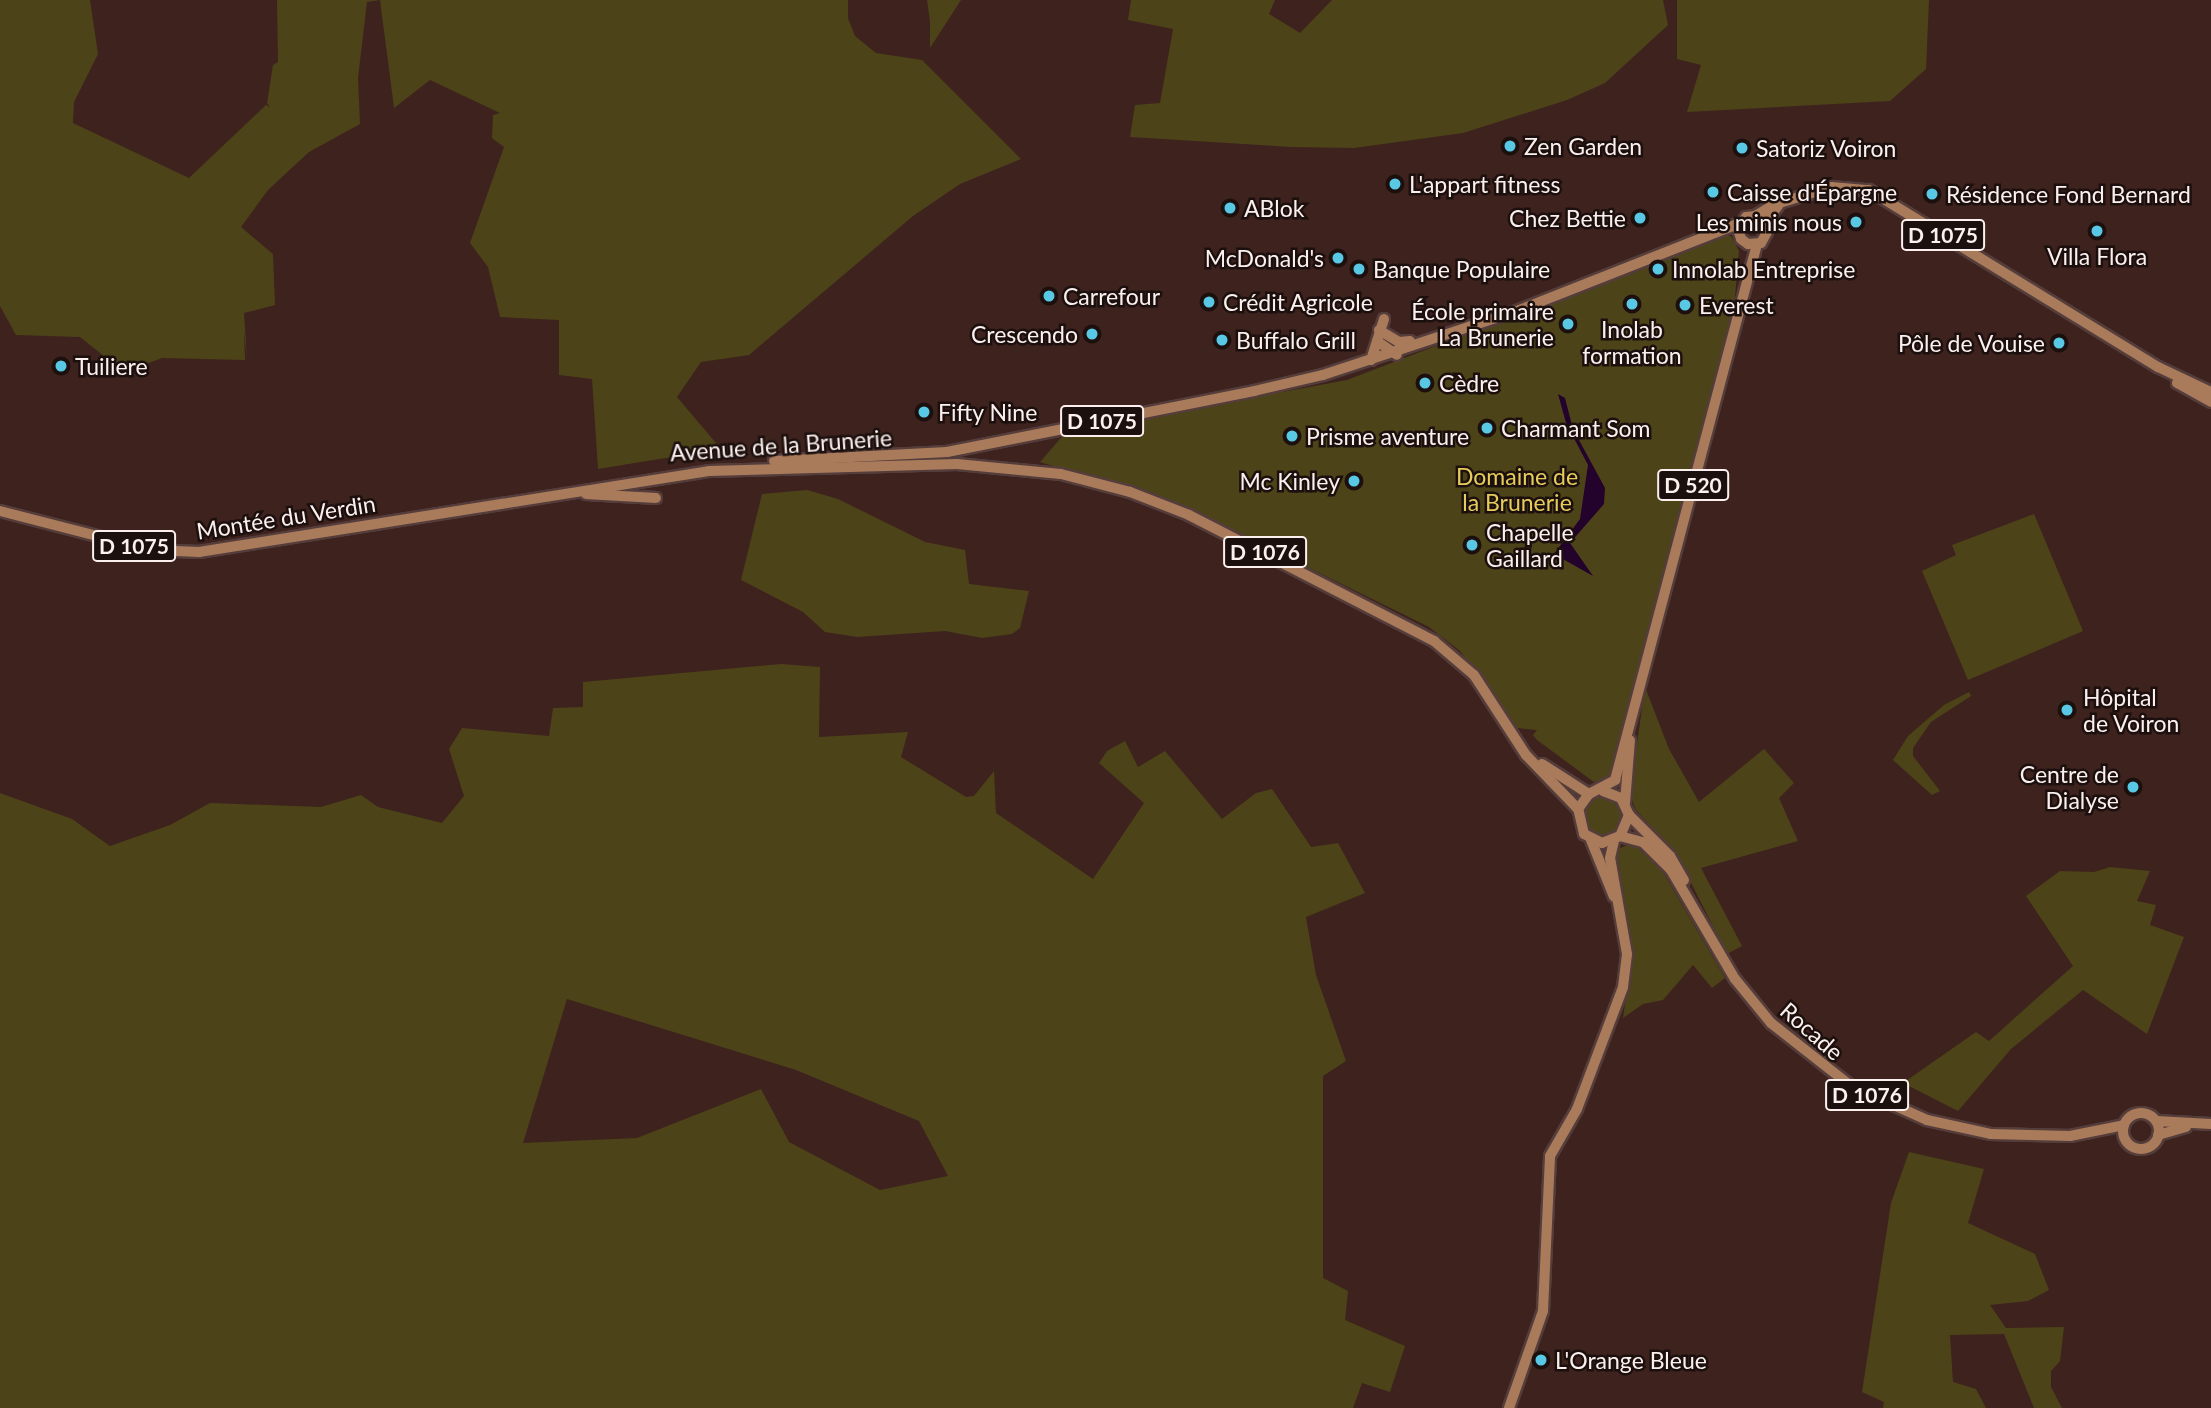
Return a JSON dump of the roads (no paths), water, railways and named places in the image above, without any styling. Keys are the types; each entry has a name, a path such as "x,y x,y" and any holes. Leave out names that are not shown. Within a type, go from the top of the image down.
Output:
{"main road":[{"name":"D 1075","path":"1831,187 1855,190 1891,209 2211,402"},
{"name":"D 1075","path":"1755,216 1781,203 1831,187 1869,190 2158,367 2211,392"},
{"path":"1766,223 1755,216 1741,233 1757,244 1766,236 1766,223 1781,203"},
{"name":"Avenue de la Brunerie","path":"497,503 697,467 851,460 960,449 1254,391 1396,354 1513,312 1714,230 1741,233"},
{"name":"D 520","path":"1741,233 1744,286"},
{"name":"D 520","path":"1603,791 1615,780 1757,244"},
{"name":"Avenue de la Brunerie","path":"1396,354 1458,327 1513,312"},
{"path":"1371,360 1384,319"},
{"path":"1378,336 1405,343 1458,327"},
{"path":"1378,336 1396,354"},
{"name":"D 1075","path":"851,460 957,464"},
{"name":"D 1075","path":"497,503 743,469 957,464"},
{"name":"D 1076","path":"957,464 1040,471 1094,482 1209,524 1434,641 1474,676 1533,764 1578,809"},
{"path":"568,494 656,498"},
{"name":"Montée du Verdin","path":"0,511 177,552 497,503"},
{"name":"D 520","path":"1625,803 1635,700"},
{"name":"D 1076","path":"1519,742 1556,775 1590,794"},
{"path":"1509,1408 1543,1311 1548,1164 1577,1109 1618,1002 1627,954 1624,924 1609,852 1629,815 1625,803 1603,791 1590,794 1578,809 1579,827 1590,839 1624,924"},
{"name":"Rocade","path":"1629,815 1675,863 1706,929"},
{"path":"1590,839 1617,838"},
{"name":"Rocade","path":"1617,838 1638,839 1662,860 1735,979 1771,1023 1822,1067 1868,1095 1927,1120 1991,1135 2095,1134 2125,1139"},
{"path":"2196,1125 2158,1135 2143,1149 2125,1139 2124,1125 2137,1114 2156,1121 2211,1124"},
{"path":"2156,1121 2158,1135"},
{"name":"Rocade","path":"2095,1134 2124,1125"}],"place":[{"name":"Zen Garden","path":"1510,146"},
{"name":"Satoriz Voiron","path":"1742,148"},
{"name":"L'appart fitness","path":"1395,184"},
{"name":"Caisse d'Épargne","path":"1713,192"},
{"name":"Résidence Fond Bernard","path":"1932,194"},
{"name":"ABlok","path":"1230,208"},
{"name":"Chez Bettie","path":"1640,218"},
{"name":"Les minis nous","path":"1856,222"},
{"name":"Villa Flora","path":"2097,231"},
{"name":"McDonald's","path":"1338,258"},
{"name":"Banque Populaire","path":"1359,269"},
{"name":"Innolab Entreprise","path":"1658,269"},
{"name":"Carrefour","path":"1049,296"},
{"name":"Crédit Agricole","path":"1209,302"},
{"name":"Inolab formation","path":"1632,304"},
{"name":"Everest","path":"1685,305"},
{"name":"École primaire La Brunerie","path":"1568,324"},
{"name":"Crescendo","path":"1092,334"},
{"name":"Buffalo Grill","path":"1222,340"},
{"name":"Pôle de Vouise","path":"2059,343"},
{"name":"Tuiliere","path":"61,366"},
{"name":"Cèdre","path":"1425,383"},
{"name":"Fifty Nine","path":"924,412"},
{"name":"Charmant Som","path":"1487,428"},
{"name":"Prisme aventure","path":"1292,436"},
{"name":"Mc Kinley","path":"1354,481"},
{"name":"Chapelle Gaillard","path":"1472,545"},
{"name":"Hôpital de Voiron","path":"2067,710"},
{"name":"Centre de Dialyse","path":"2133,787"},
{"name":"L'Orange Bleue","path":"1541,1360"}],"park label":[{"name":"Domaine de la Brunerie","path":"1517,489"}]}
